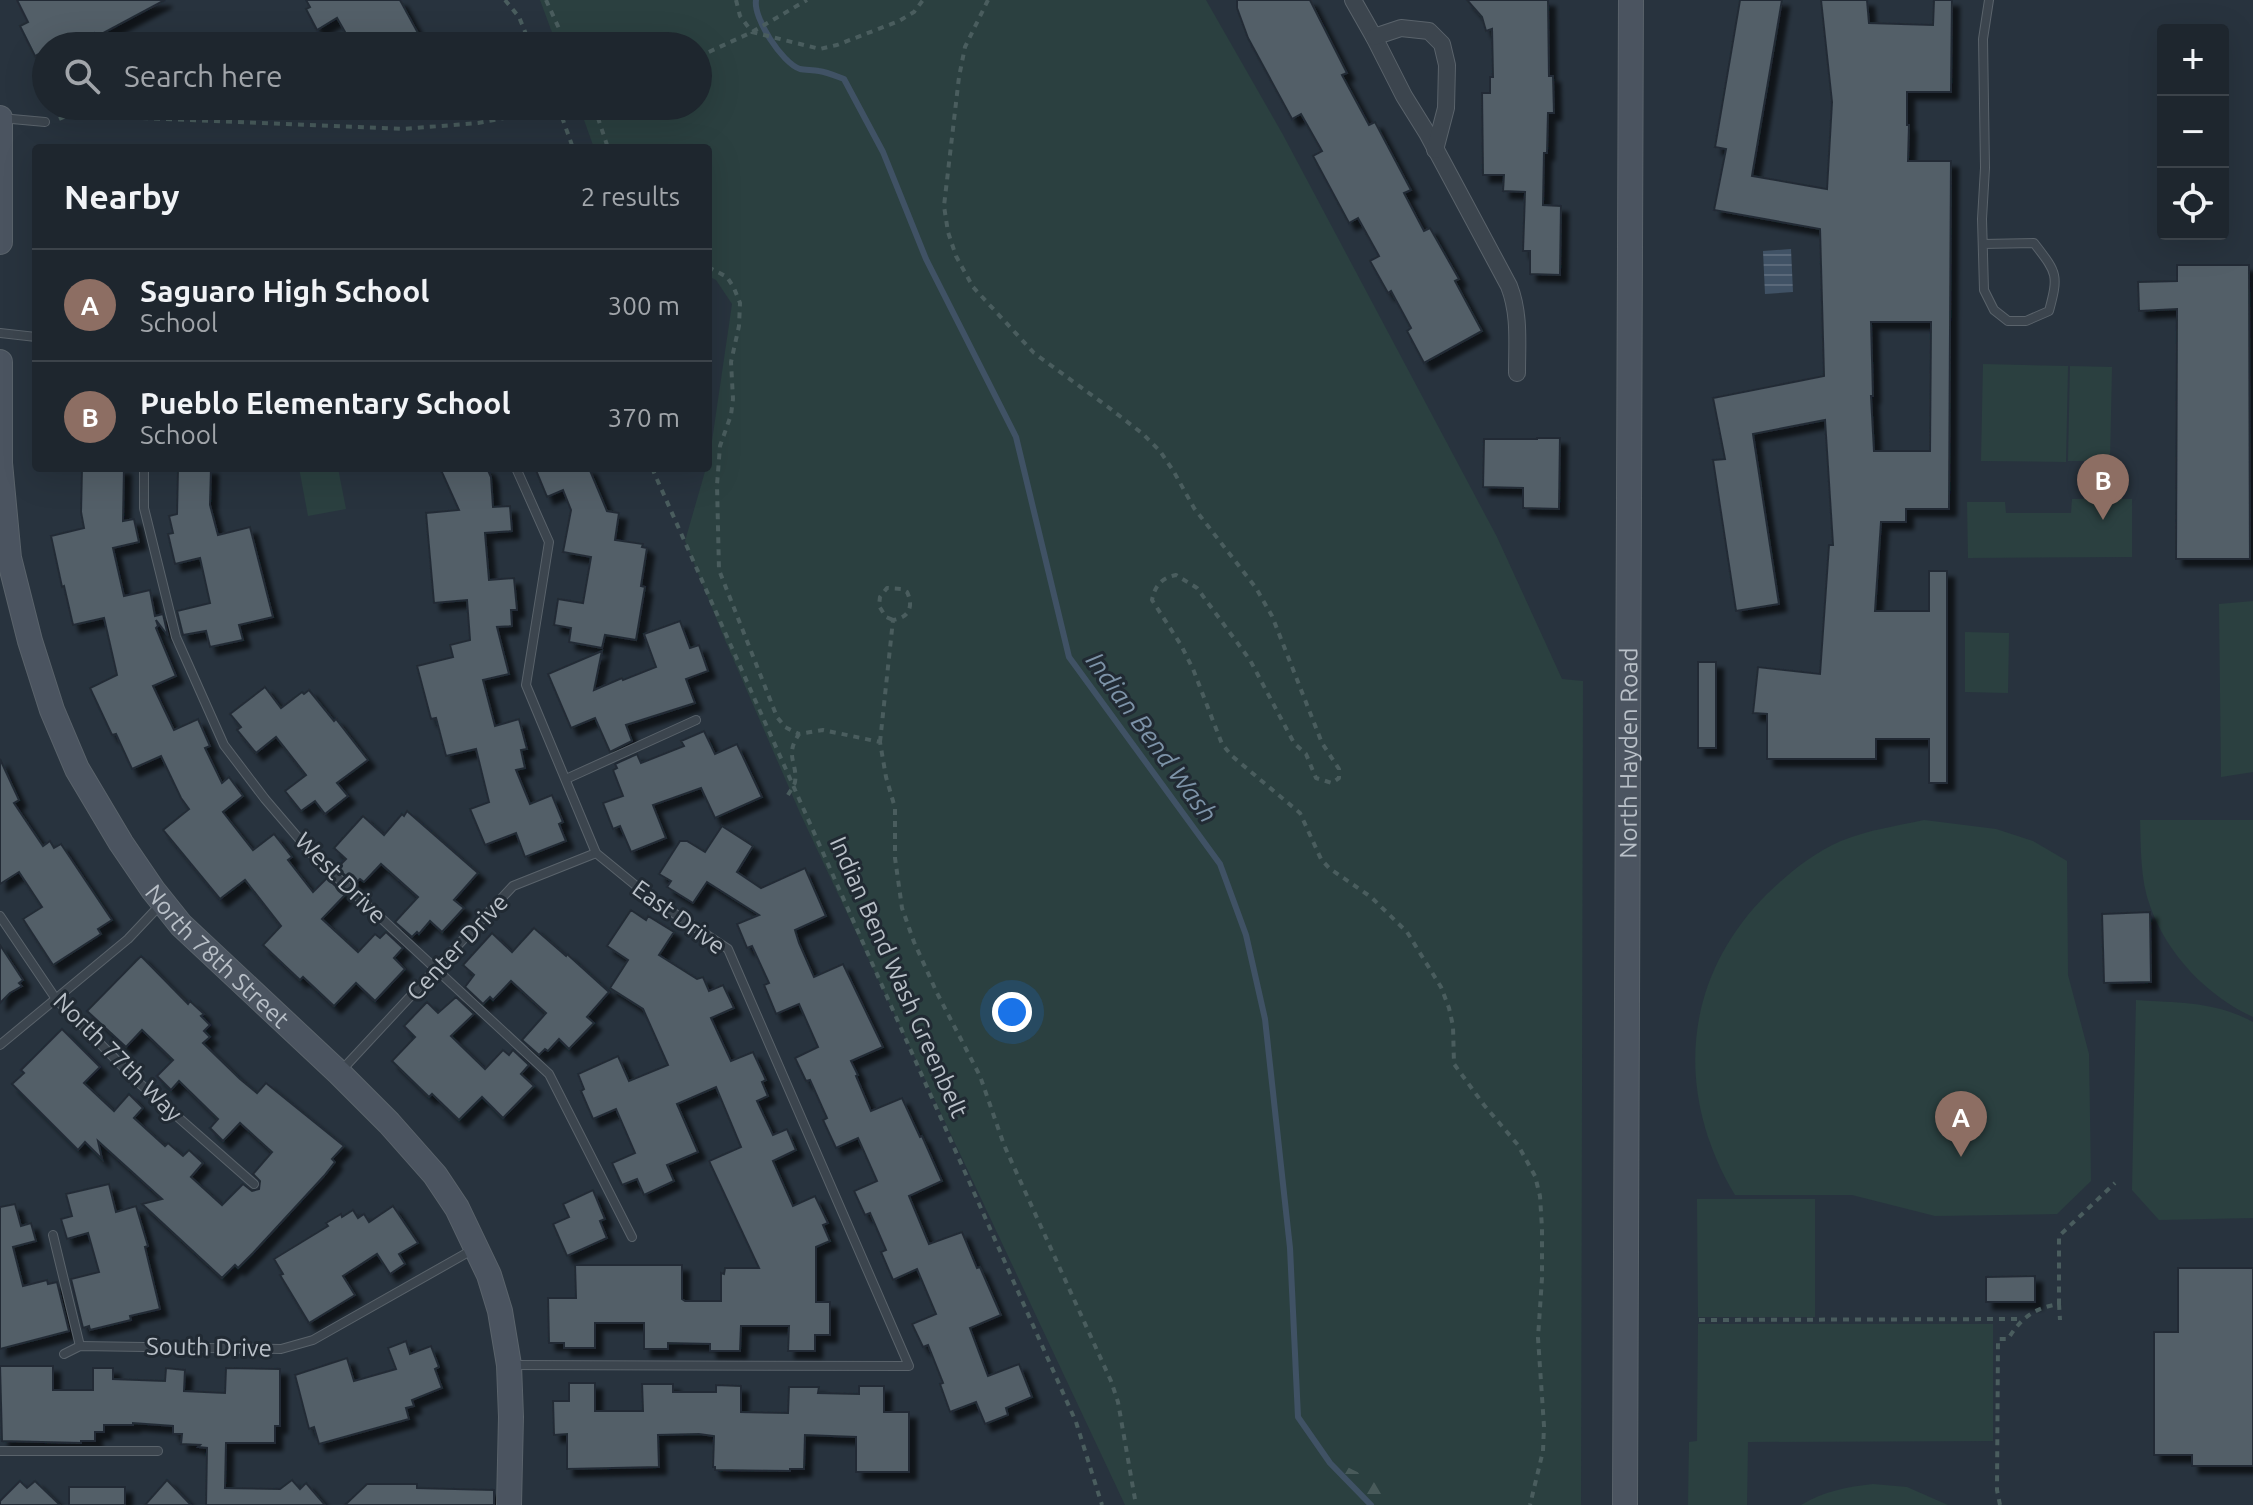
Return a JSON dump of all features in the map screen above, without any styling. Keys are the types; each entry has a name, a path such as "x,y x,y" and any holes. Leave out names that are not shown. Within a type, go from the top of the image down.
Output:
{"main road":[{"name":"North Hayden Road","path":"1625,1505 1631,0"},
{"path":"0,118 0,242"},
{"name":"North 78th Street","path":"0,362 0,463 9,558 52,710 77,769 121,843 181,925 389,1123 435,1175 457,1208 489,1275 500,1311 509,1365 509,1505"}],"street":[{"path":"1353,0 1515,301 1517,373"},
{"path":"1374,37 1401,28 1429,31 1442,44 1447,65 1446,108 1435,150"}],"lane":[{"path":"1983,244 2034,243 2050,265 2056,283 2049,311 2026,321 2008,321 1994,310 1984,290 1983,244 1985,168 1983,39 1989,0"},
{"path":"0,118 45,122"},
{"path":"0,333 32,337"},
{"name":"West Drive","path":"144,472 144,508 176,637 224,745 312,854 549,1074 632,1237"},
{"name":"East Drive","path":"509,1365 909,1366 728,949 651,898 596,853 526,685 549,542 518,472"},
{"path":"566,779 696,720"},
{"name":"Center Drive","path":"339,1073 513,886 596,853"},
{"path":"0,1045 128,939 163,903"},
{"name":"North 77th Way","path":"0,916 56,999 138,1082 254,1184"},
{"path":"53,1235 80,1346"},
{"name":"South Drive","path":"64,1354 80,1346 281,1349 313,1340 475,1247"},
{"path":"0,1451 158,1451"}],"path":[{"path":"505,0 519,17 525,32"},
{"path":"546,0 561,32"},
{"path":"736,0 740,16 752,32 820,49 899,21 914,12 923,0"},
{"path":"712,51 752,32 807,0"},
{"path":"988,0 965,47 959,77 944,206 956,256 973,287 1034,353 1120,416 1160,451 1194,508 1256,588 1290,656 1322,743 1339,769 1339,778 1332,783 1316,778 1306,754 1294,743 1250,660 1197,588 1176,575 1166,577 1154,590 1152,600 1193,669 1222,744 1300,813 1321,859 1329,868 1371,897 1407,932 1441,987 1449,1008 1454,1064 1518,1145 1535,1176 1542,1228 1538,1338 1544,1426 1543,1451 1530,1505"},
{"path":"45,122 57,120"},
{"path":"188,120 403,129 493,120"},
{"path":"563,120 572,144"},
{"path":"599,120 607,144"},
{"path":"712,269 727,277 740,303 739,326 731,362 731,415 720,446 717,485 719,570 777,717 785,727 799,734 823,730 880,742"},
{"name":"Indian Bend Wash Greenbelt","path":"654,472 1076,1422 1102,1505"},
{"path":"895,587 907,592 912,604 910,611 893,620 886,617 879,606 887,588 895,587"},
{"path":"893,620 880,742 895,808 895,858 902,908 937,993 980,1076 1004,1145 1111,1381 1118,1402 1136,1505"},
{"path":"788,795 795,783 791,753 799,734"},
{"path":"2060,1320 2059,1236 2115,1183"},
{"path":"2000,1505 1997,1490 1998,1339 2008,1339 2022,1319 2041,1308 2059,1304"},
{"path":"1699,1320 2022,1319"}],"green space":[{"path":"540,0 1206,0 1282,133 1497,537 1562,679 1583,681 1581,1505 1125,1505 800,813 685,541 705,472 712,472 712,441 732,304 712,278 712,144 593,144 584,120 712,120 712,32 552,32"},
{"path":"1983,364 2068,366 2066,462 1981,461"},
{"path":"2070,366 2112,367 2110,461 2068,461"},
{"path":"300,472 339,472 346,509 308,516"},
{"path":"2072,499 2132,499 2132,557 1968,558 1967,502 2005,502 2006,513 2071,513"},
{"path":"2253,601 2253,772 2221,777 2219,604"},
{"path":"1965,632 2009,633 2008,693 1965,692"},
{"path":"1924,820 1996,829 2033,841 2067,861 2068,975 2089,1054 2091,1181 2057,1214 1935,1216 1852,1195 1735,1195 1715,1156 1702,1117 1696,1077 1696,1038 1703,1000 1718,963 1739,927 1767,894 1811,858 1851,837"},
{"path":"2140,820 2253,820 2253,1017 2220,998 2191,972 2157,924 2144,885"},
{"path":"2136,1000 2210,1007 2253,1022 2253,1218 2159,1220 2132,1190"},
{"path":"1697,1199 1815,1199 1815,1317 1698,1317"},
{"path":"1698,1324 1993,1324 1993,1441 1748,1442 1747,1505 1688,1505 1689,1442 1697,1441"},
{"path":"1345,1466 1379,1486 1394,1505 1365,1504 1341,1494 1330,1480"},
{"path":"1873,1484 1907,1487 1948,1505 1801,1505 1836,1490"}],"water":[{"path":"1791,249 1793,292 1765,294 1763,251"}],"building":[{"path":"17,0 165,0 105,32 32,32 32,50 20,26 28,22"},
{"path":"306,0 400,0 417,32 345,32 337,18 317,30 306,9 310,7"},
{"path":"1237,0 1310,0 1347,73 1342,75 1369,125 1375,122 1411,190 1404,193 1424,231 1430,228 1459,279 1455,281 1482,331 1424,363 1407,331 1411,328 1370,261 1379,256 1358,218 1349,223 1313,156 1322,151 1301,114 1292,119 1248,38"},
{"path":"1467,0 1548,0 1549,76 1553,76 1554,113 1548,113 1543,205 1561,206 1560,275 1530,274 1530,251 1523,251 1525,192 1503,191 1504,175 1483,175 1482,93 1490,93 1490,77 1493,77 1492,29 1486,31 1482,17"},
{"path":"1740,0 1782,0 1752,176 1827,189 1832,102 1821,0 1867,0 1869,23 1933,25 1934,0 1952,0 1951,92 1907,92 1908,161 1951,161 1949,509 1906,509 1906,522 1881,522 1875,611 1929,611 1929,571 1947,571 1947,783 1929,783 1929,739 1876,739 1876,759 1767,759 1767,714 1753,713 1758,667 1820,674 1829,545 1833,545 1825,420 1753,434 1779,604 1736,611 1713,460 1725,459 1713,398 1824,376 1820,229 1714,210 1726,149 1715,147","holes":["1871,322 1931,322 1930,451 1874,451"]},
{"path":"2177,265 2249,265 2250,559 2176,559 2177,309 2139,311 2138,282 2177,281"},
{"path":"1560,438 1559,509 1523,508 1523,488 1483,487 1484,439"},
{"path":"82,472 124,472 123,521 134,519 139,542 113,548 124,596 150,590 155,616 163,614 168,636 156,620 156,628 176,676 153,686 174,730 198,719 210,746 205,748 222,783 229,777 243,796 223,812 253,850 274,834 292,857 288,860 313,892 327,878 345,895 322,919 358,952 375,934 380,938 386,932 403,948 394,958 405,969 375,1001 356,983 334,1006 303,977 300,980 263,945 281,926 245,880 220,899 163,830 189,809 161,756 132,769 116,734 112,735 90,688 117,675 104,618 73,625 62,587 51,536 84,528 81,512"},
{"path":"178,472 211,472 210,505 218,535 250,527 273,617 239,625 243,640 210,647 206,631 183,635 177,611 210,603 200,558 175,564 168,534 173,533 169,516 177,514"},
{"path":"442,472 489,472 493,507 510,506 512,531 485,533 489,580 514,578 517,610 511,610 512,626 497,627 509,674 483,680 495,726 519,719 527,749 521,750 525,768 516,770 530,804 552,795 563,822 559,824 566,841 525,857 516,833 485,845 470,809 489,802 476,749 446,756 436,718 431,719 417,666 453,657 450,645 470,640 467,600 434,603 426,513 459,510"},
{"path":"537,472 591,472 607,511 619,513 615,540 643,544 642,547 647,548 641,586 645,587 636,640 605,635 602,648 569,642 571,628 554,625 558,599 583,603 591,557 563,552 571,510 563,490 547,497"},
{"path":"680,621 690,648 699,645 708,671 686,679 695,703 626,725 632,741 610,752 595,718 571,728 548,674 602,651 594,690 656,667 644,634"},
{"path":"1698,662 1716,662 1716,748 1698,748"},
{"path":"265,687 281,708 309,690 368,760 337,783 348,796 325,814 315,801 301,811 285,791 306,775 276,737 256,753 237,730 241,727 230,714"},
{"path":"704,731 715,754 737,744 762,797 715,818 701,788 653,805 666,838 631,852 620,826 613,829 603,803 623,796 613,770 617,768 615,764 637,754 641,763 684,746 681,741"},
{"path":"0,759 19,800 14,803 43,846 50,841 54,848 61,844 112,920 98,929 101,934 53,965 23,919 42,907 19,872 0,884"},
{"path":"407,811 478,873 454,900 464,908 442,932 430,921 419,934 417,932 412,937 395,922 418,897 381,864 364,882 360,879 355,884 337,868 346,859 334,848 363,816 384,835"},
{"path":"722,826 753,846 737,872 761,888 805,868 826,916 795,930 799,943 814,977 843,964 883,1047 851,1061 856,1076 871,1111 902,1098 922,1136 942,1181 909,1196 929,1244 962,1232 977,1268 980,1267 1001,1315 970,1328 988,1376 1019,1364 1032,1397 1006,1408 1008,1415 985,1424 976,1402 950,1412 928,1345 923,1347 912,1324 936,1314 917,1269 893,1280 881,1252 886,1250 870,1213 865,1215 854,1191 877,1181 858,1138 836,1148 810,1080 806,1081 795,1058 818,1047 799,1004 776,1014 764,985 769,983 752,946 747,948 737,924 759,915 707,882 693,903 667,887 671,881 659,874 680,841 687,841 705,852"},
{"path":"631,910 646,920 648,916 674,932 659,955 697,979 703,977 709,991 723,985 734,1008 711,1018 731,1061 753,1052 766,1080 762,1082 768,1096 757,1101 773,1135 787,1129 796,1150 773,1161 793,1206 815,1196 828,1223 823,1225 830,1241 816,1247 816,1302 830,1302 830,1335 815,1335 815,1351 788,1351 789,1326 741,1326 740,1351 710,1351 710,1344 668,1343 668,1349 644,1349 644,1323 595,1323 595,1348 564,1348 564,1343 549,1343 548,1298 576,1298 575,1265 682,1265 682,1299 685,1301 721,1301 721,1273 724,1274 725,1268 759,1268 709,1161 741,1147 716,1087 677,1104 698,1152 667,1165 674,1181 644,1195 637,1179 622,1185 612,1163 635,1153 616,1109 593,1119 581,1091 584,1089 578,1074 618,1056 629,1081 668,1065 643,1009 610,988 628,960 607,946"},
{"path":"2150,912 2151,982 2104,983 2102,914"},
{"path":"534,928 609,992 587,1017 594,1023 569,1049 559,1039 548,1051 545,1049 539,1055 522,1040 546,1013 511,981 493,1000 490,997 483,1004 465,987 474,975 463,965 492,933 512,952"},
{"path":"0,945 23,980 19,983 22,986 0,1003"},
{"path":"141,956 188,1004 190,1001 204,1014 201,1016 210,1025 204,1031 210,1037 203,1043 240,1079 257,1093 266,1083 344,1146 332,1159 335,1162 324,1176 253,1253 222,1278 142,1204 162,1199 98,1141 102,1159 85,1142 78,1150 12,1084 24,1073 21,1070 62,1029 100,1067 84,1083 114,1111 129,1094 143,1108 134,1118 165,1146 168,1143 183,1156 189,1150 203,1163 191,1177 222,1205 243,1184 252,1191 259,1189 260,1181 253,1174 272,1152 240,1123 223,1141 210,1128 218,1119 179,1081 171,1090 157,1076 173,1060 142,1030 126,1047 87,1011"},
{"path":"456,997 474,1014 451,1036 485,1069 503,1050 509,1055 513,1050 529,1065 521,1074 534,1086 503,1118 482,1097 459,1120 432,1094 429,1097 392,1061 415,1037 404,1026 427,1002 438,1013"},
{"path":"109,1184 116,1212 136,1206 148,1246 145,1247 160,1309 90,1330 89,1326 83,1328 71,1279 99,1272 88,1233 67,1239 61,1219 72,1216 66,1194"},
{"path":"593,1190 605,1219 600,1221 607,1238 567,1256 553,1224 569,1217 563,1204"},
{"path":"15,1204 21,1226 31,1223 36,1241 13,1247 23,1286 47,1280 48,1284 57,1282 69,1331 0,1349 0,1207"},
{"path":"393,1206 418,1243 399,1254 405,1264 390,1274 377,1254 343,1276 355,1295 309,1323 280,1275 283,1274 274,1259 328,1226 326,1223 341,1214 342,1217 353,1210 358,1218 364,1214 369,1222"},
{"path":"2178,1268 2253,1268 2253,1466 2192,1466 2192,1455 2154,1455 2154,1332 2178,1332"},
{"path":"2035,1276 2035,1302 1986,1302 1986,1277"},
{"path":"406,1341 410,1354 431,1346 439,1367 435,1369 442,1388 412,1400 414,1406 406,1408 409,1419 319,1444 314,1427 309,1429 295,1375 347,1358 354,1381 396,1369 388,1348"},
{"path":"0,1366 53,1366 53,1390 93,1390 93,1368 113,1368 113,1379 165,1381 166,1368 185,1370 184,1391 225,1393 226,1368 280,1369 280,1426 275,1426 275,1443 226,1443 225,1488 280,1489 292,1480 300,1489 306,1483 325,1505 206,1505 207,1448 181,1444 182,1434 173,1434 173,1426 133,1423 104,1425 104,1432 95,1432 95,1441 81,1443 2,1441"},
{"path":"569,1383 595,1383 595,1411 643,1411 642,1384 673,1384 673,1392 716,1392 716,1385 741,1386 741,1412 788,1413 789,1387 819,1387 818,1393 859,1394 859,1386 884,1386 884,1412 909,1412 909,1472 856,1472 856,1437 805,1435 804,1469 715,1470 714,1436 699,1434 658,1435 659,1467 567,1469 567,1434 554,1435 553,1401 569,1401"},
{"path":"167,1480 191,1505 145,1505"},
{"path":"20,1481 27,1488 35,1481 60,1505 0,1505 0,1501"},
{"path":"367,1484 494,1490 494,1505 345,1505"},
{"path":"69,1487 125,1487 125,1505 69,1505"}],"waterway":[{"name":"Indian Bend Wash","path":"756,0 759,18 785,58 800,69 844,79 883,152 926,259 1016,437 1069,657 1220,864 1246,935 1265,1019 1290,1248 1298,1417 1330,1463 1371,1505"}],"place":[{"name":"Pueblo Elementary School","path":"2103,520"},
{"name":"Saguaro High School","path":"1961,1157"}]}
